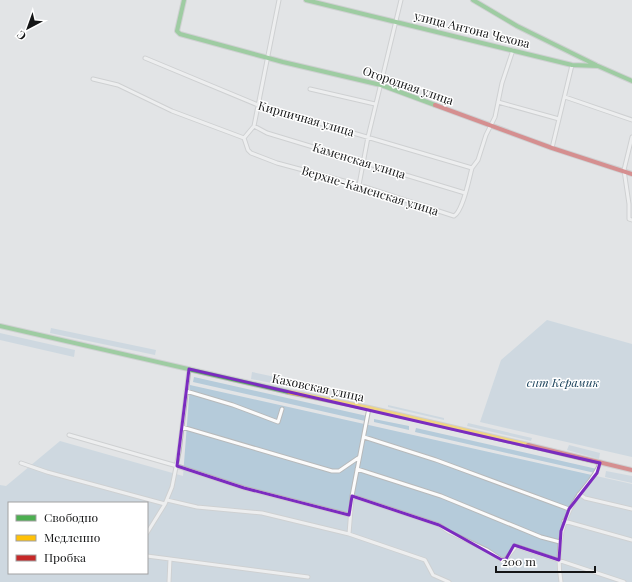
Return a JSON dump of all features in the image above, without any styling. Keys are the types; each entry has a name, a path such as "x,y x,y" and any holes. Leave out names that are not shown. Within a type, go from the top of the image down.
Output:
{"street":[{"name":"Огородная улица","path":"184,0 177,30 178,33 183,35 244,52 266,56 282,62 381,85 552,148 624,170 632,174"},
{"path":"93,79 118,85 172,111 244,138 254,126 266,56 278,0"},
{"name":"улица Антона Чехова","path":"306,0 397,21 572,65 598,66 632,81"},
{"path":"360,185 362,162 401,0"},
{"path":"473,0 517,26 598,66"},
{"name":"Верхне-Каменская улица","path":"244,138 248,150 256,155 317,174 360,185 454,216 457,214 465,193 472,168 478,160 498,102 502,83 513,50"},
{"name":"Кирпичная улица","path":"145,58 258,105 472,168"},
{"path":"552,148 572,65"},
{"path":"310,89 376,104"},
{"path":"565,97 632,120"},
{"path":"498,102 559,119"},
{"name":"Каменская улица","path":"254,126 267,133 465,193"},
{"path":"631,220 624,170 632,137"},
{"name":"Каховская улица","path":"0,326 369,408 632,470"},
{"path":"149,527 165,504 172,487 177,466 188,369"},
{"path":"186,391 233,405 278,422 282,409"},
{"path":"349,534 349,515 358,458 364,437 369,408"},
{"path":"182,428 332,471 339,471 358,458"},
{"path":"69,435 177,466 244,488 349,515"},
{"path":"364,437 436,460 569,509"},
{"path":"21,463 47,472 165,504"},
{"path":"561,582 559,560 560,542 564,522 569,509 579,494 597,473 600,463"},
{"path":"357,469 441,496 541,537 560,542"},
{"path":"579,494 585,498 632,509"},
{"path":"352,496 439,525 449,532 487,550 502,560 506,559 516,546 624,582"},
{"path":"166,500 197,507 262,512 349,534 426,560 433,575 449,582"},
{"path":"564,522 632,540"},
{"path":"148,556 308,577"},
{"path":"169,582 170,560"}],"highlighted area":[{"path":"189,369 600,463 597,473 569,509 561,531 559,560 514,545 506,559 502,560 439,525 352,496 349,515 244,488 177,466"}],"green space":[{"name":"снт Керамик","path":"547,320 632,344 632,457 480,422 501,360"},
{"path":"51,328 156,350 155,355 50,333"},
{"path":"0,333 75,350 74,357 0,340"},
{"path":"252,372 308,384 307,390 251,379"},
{"path":"194,377 367,416 365,421 193,382"},
{"path":"190,385 632,484 632,582 0,582 0,485 6,486 60,441 183,476"},
{"path":"388,405 444,418 444,420 388,407"},
{"path":"374,419 409,426 409,430 374,422"},
{"path":"468,423 532,438 531,441 467,426"},
{"path":"416,428 597,469 595,473 415,432"},
{"path":"569,445 600,453 599,459 567,450"},
{"path":"606,471 632,476 632,483 605,477"}],"traffic: fast":[{"path":"184,0 177,31 180,34 283,62 381,85 435,105"},
{"path":"306,0 572,65 598,66 632,81"},
{"path":"473,0 517,26 596,65"},
{"path":"0,326 289,392"}],"traffic: slow":[{"path":"289,392 369,408 528,445"}],"traffic: jam":[{"path":"435,105 552,148 632,174"},
{"path":"528,445 632,470"}]}
